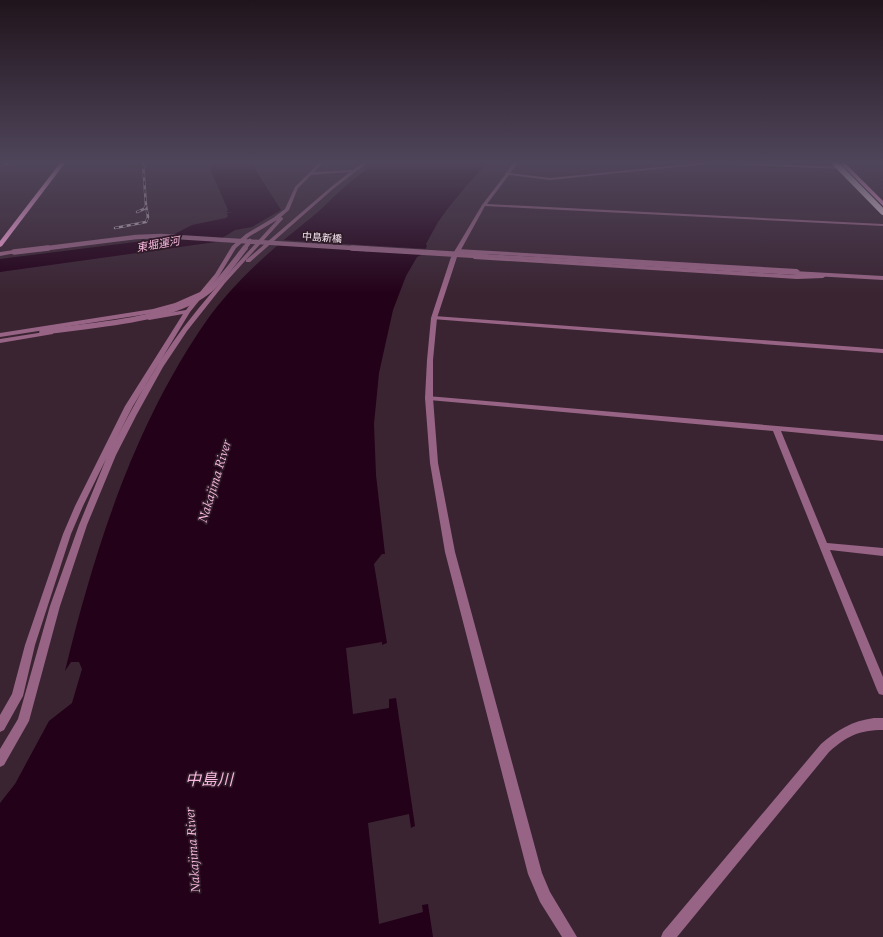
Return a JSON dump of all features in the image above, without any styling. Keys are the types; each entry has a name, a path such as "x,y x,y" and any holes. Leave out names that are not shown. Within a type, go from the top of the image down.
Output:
{"main road":[{"path":"0,245 29,207"},
{"path":"876,207 883,215"}],"street":[{"path":"0,761 23,721 56,606 83,525 112,455 133,414 160,367 185,330 223,282 287,210 288,207"},
{"path":"223,282 311,207"},
{"path":"483,207 455,254 434,318 430,360 429,398 434,462 452,559 535,874 545,897 570,937"},
{"path":"518,207 883,225"},
{"path":"0,726 17,696 30,646 55,567 79,506 129,406 188,310 217,275 234,247 248,235 287,210"},
{"name":"中島新橋","path":"0,254 161,236 822,275"},
{"path":"0,340 158,313 189,302 205,293 215,283 250,241"},
{"path":"455,254 797,277 822,275 883,279"},
{"path":"167,307 192,298 204,291"},
{"path":"0,335 120,317 167,307 179,306 183,309 164,316"},
{"path":"0,340 164,316 188,310"},
{"path":"434,318 883,351"},
{"path":"429,398 883,438"},
{"path":"776,429 883,690"},
{"path":"824,546 883,552"},
{"path":"668,937 825,748 839,735 855,727 883,724"}],"water":[{"name":"東堀運河","path":"227,207 279,207 281,210 252,227 235,230 216,242 0,272 0,259 167,238 192,225 226,218 228,216 227,213 233,212 226,212 228,210"},
{"name":"中島川","path":"323,207 449,207 438,222 426,244 427,246 423,254 417,257 406,276 393,310 379,373 374,424 376,475 385,554 382,554 374,564 387,643 382,645 382,642 346,648 353,714 389,708 389,699 396,698 415,826 411,828 409,814 368,823 379,924 423,912 422,905 428,904 433,937 0,937 0,803 15,784 49,721 72,703 82,669 79,662 71,662 65,671 104,534 138,445 158,402 181,360 218,305 256,265"}],"pier":[{"path":"281,240 428,249 425,254 275,245"}],"railway":[{"path":"115,228 146,222 148,217 146,207"},
{"path":"137,212 146,207"}],"water label":[{"name":"Nakajima River","path":"214,481"},
{"name":"Nakajima River","path":"192,850"}]}
